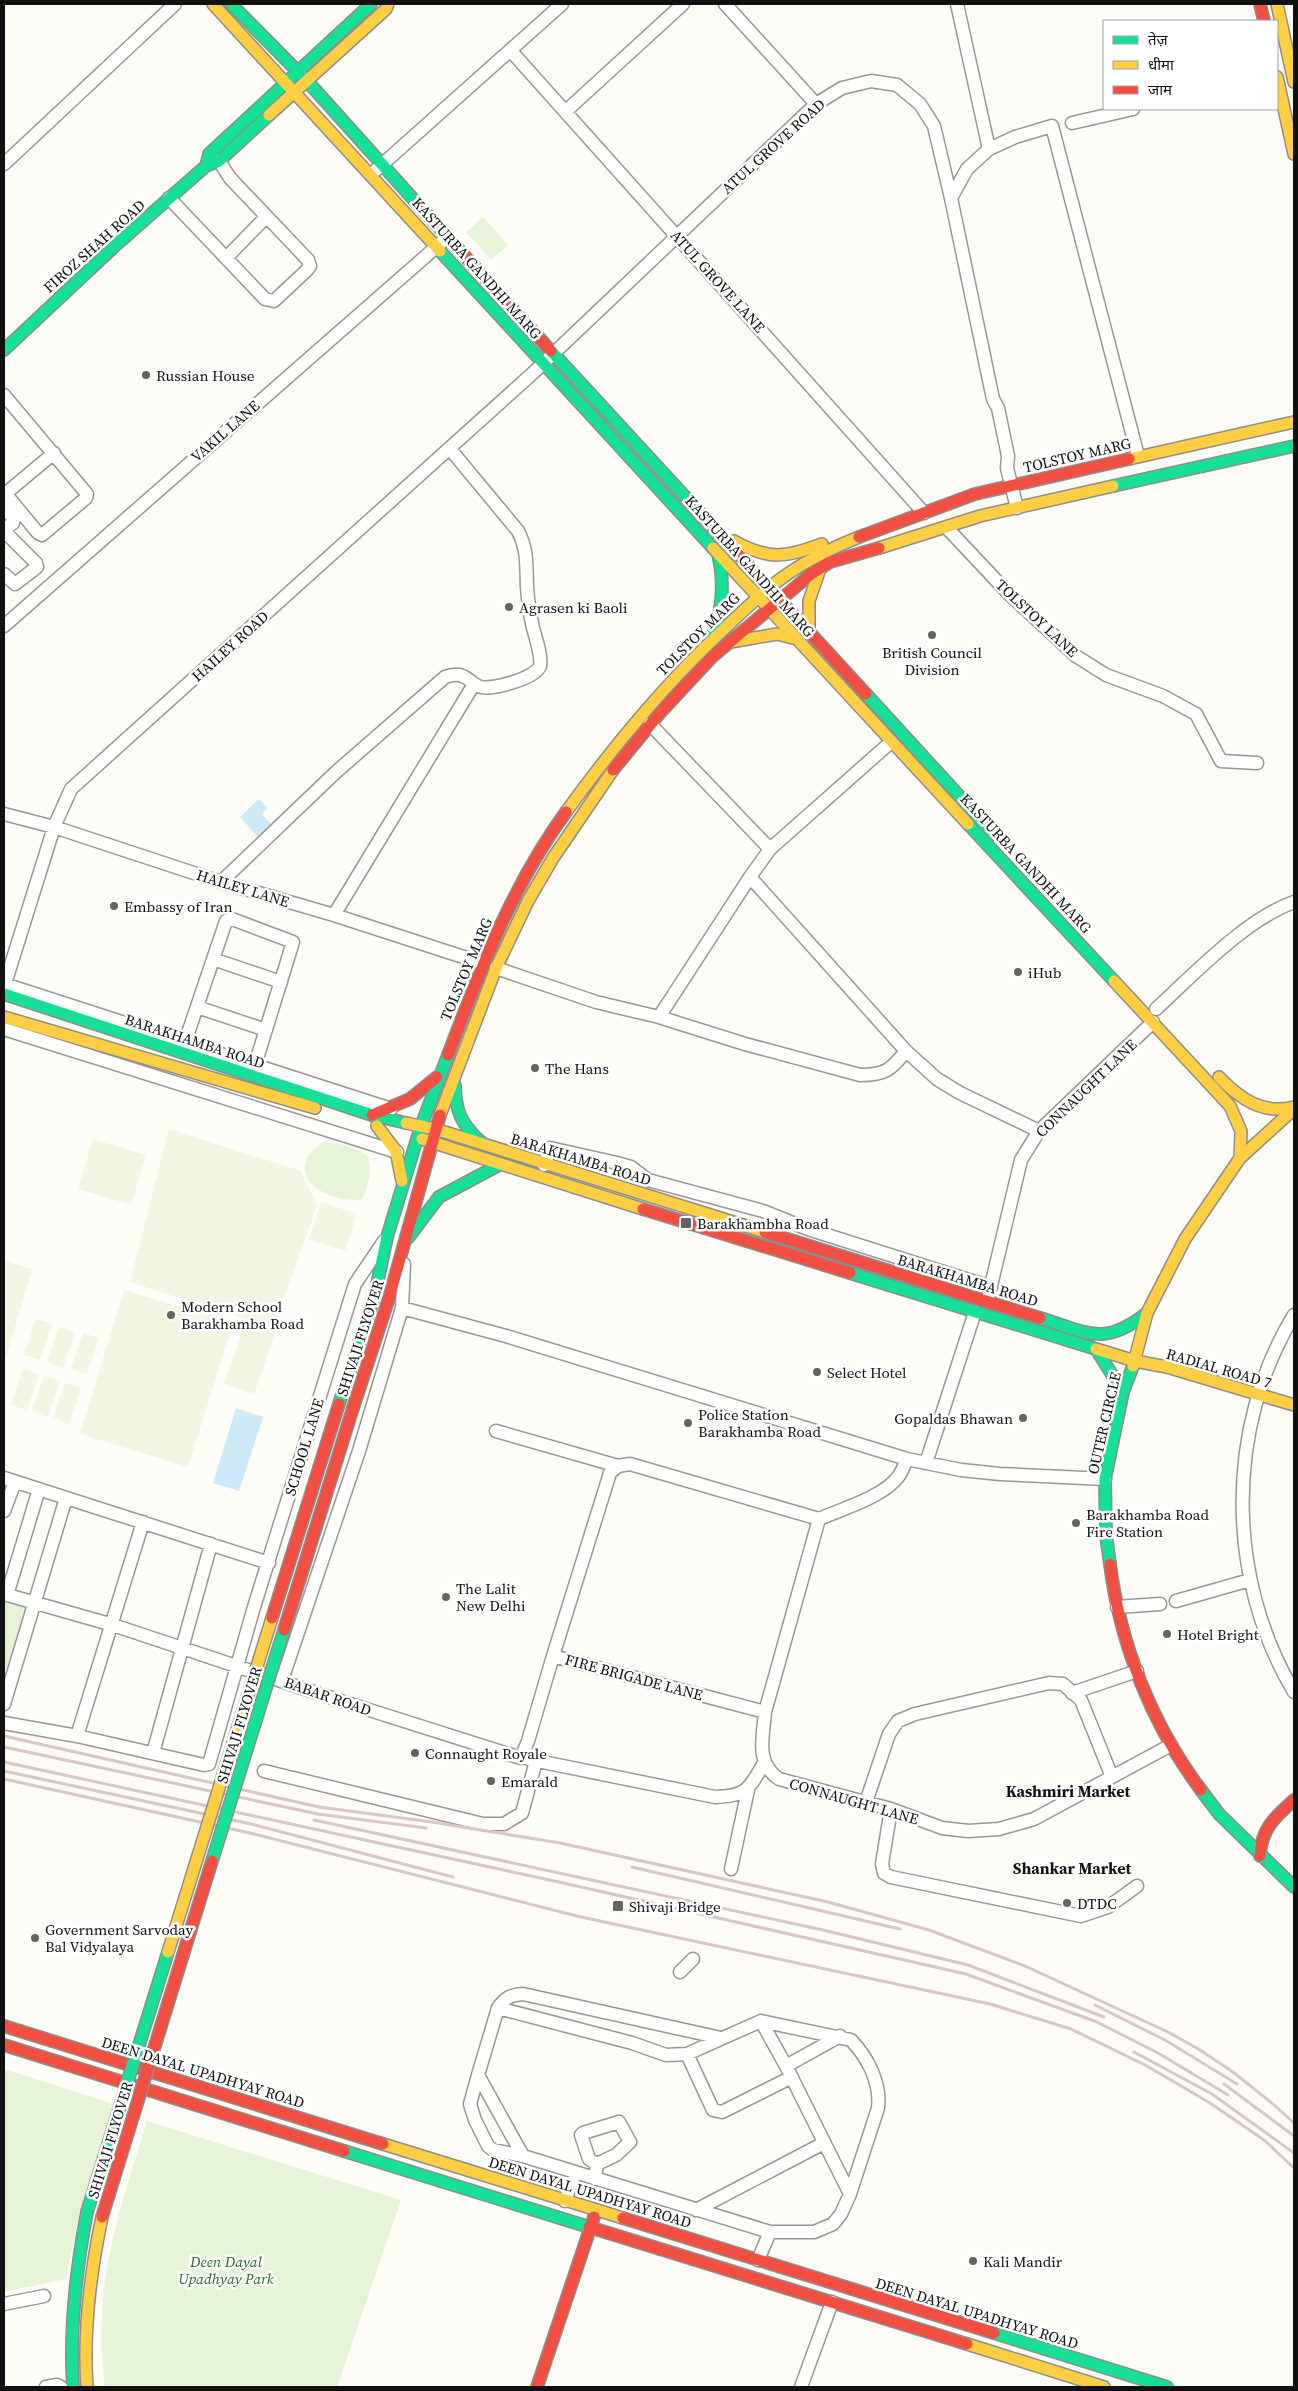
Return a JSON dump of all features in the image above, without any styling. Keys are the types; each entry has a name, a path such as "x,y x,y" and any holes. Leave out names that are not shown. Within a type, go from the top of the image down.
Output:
{"main road":[{"name":"KASTURBA GANDHI MARG","path":"213,4 437,245 543,364 718,551 759,596 769,610 1234,1111 1242,1130 1240,1158"},
{"name":"KASTURBA GANDHI MARG","path":"231,4 298,71 381,165 555,352 780,602 1002,843"},
{"name":"FIROZ SHAH ROAD","path":"206,166 209,154 370,4"},
{"name":"FIROZ SHAH ROAD","path":"4,350 169,198 206,166 220,161 296,93 386,9 388,4"},
{"path":"1260,4 1264,20"},
{"path":"1277,4 1294,82"},
{"path":"1278,82 1294,154"},
{"name":"TOLSTOY MARG","path":"403,1189 420,1132 482,964 519,886 554,828 599,766 649,705 709,643 759,596 825,551 901,520 975,494 1294,422"},
{"name":"TOLSTOY MARG","path":"432,1142 435,1129 496,968 528,902 561,846 608,776 650,724 712,657 820,568 852,554 947,528 980,516 1294,446"},
{"path":"719,532 753,552 769,557 786,556 870,526 901,520"},
{"path":"709,643 719,620 723,597 723,573 718,551"},
{"path":"809,633 808,601 820,568"},
{"path":"731,642 777,634 796,639"},
{"name":"KASTURBA GANDHI MARG","path":"1082,929 1235,1093 1262,1108 1283,1110 1294,1108"},
{"name":"BARAKHAMBA ROAD","path":"4,987 420,1132 432,1142 499,1165 1135,1361"},
{"name":"BARAKHAMBA ROAD","path":"4,1017 119,1053 377,1126 420,1132 435,1129 544,1165 658,1198 1099,1336 1111,1335 1133,1324 1147,1314"},
{"path":"372,1115 391,1108 422,1091 442,1071"},
{"path":"456,1075 455,1099 458,1117 465,1128 485,1146"},
{"name":"OUTER CIRCLE","path":"1294,1108 1240,1158 1185,1240 1147,1314 1135,1361 1123,1392 1105,1479 1106,1535 1117,1607 1127,1644 1146,1696 1171,1745 1194,1781 1219,1814 1260,1856 1294,1887"},
{"path":"377,1126 391,1140 397,1152 400,1160 403,1189"},
{"name":"SHIVAJI FLYOVER","path":"87,2387 85,2358 87,2304 93,2257 102,2217 353,1408 389,1298 432,1142"},
{"path":"404,1242 440,1197 499,1165"},
{"name":"SHIVAJI FLYOVER","path":"73,2387 70,2354 73,2299 79,2252 87,2212 375,1294 387,1237 403,1189"},
{"path":"1096,1350 1112,1370 1123,1392"},
{"name":"RADIAL ROAD 7","path":"1135,1361 1167,1367 1294,1405"},
{"path":"1260,1856 1259,1842 1264,1830 1294,1800"},
{"name":"DEEN DAYAL UPADHYAY ROAD","path":"4,2026 1167,2387"},
{"path":"4,2045 1104,2387"},
{"path":"537,2387 592,2227 596,2210"}],"street":[{"path":"4,164 175,4"},
{"path":"371,175 562,4"},
{"path":"566,111 683,4"},
{"path":"726,4 816,104"},
{"path":"957,4 990,149"},
{"name":"ATUL GROVE LANE","path":"511,51 924,513"},
{"name":"ATUL GROVE ROAD","path":"543,364 676,234 816,104 842,88 871,81 897,85 920,104 934,126 993,399 998,408 1008,456 1007,468 1017,508"},
{"path":"1072,123 1129,110"},
{"path":"951,198 967,169 990,149 1015,137 1052,126 1138,456"},
{"path":"169,198 270,302 274,301 307,270 310,266 308,260 230,178 220,161"},
{"path":"226,258 266,217"},
{"name":"VAKIL LANE","path":"4,626 448,237"},
{"name":"HAILEY ROAD","path":"4,987 54,827 71,789 543,364"},
{"path":"4,395 87,494 86,498 42,535 4,498"},
{"path":"221,882 336,772 445,677 456,673 466,677 482,688 530,677 538,671 541,663 530,614 527,587 527,556 524,543 518,531 450,449"},
{"path":"4,498 54,453"},
{"path":"4,498 14,519 13,523 6,528 6,533 37,566 15,584 4,574"},
{"name":"TOLSTOY LANE","path":"947,528 1009,594 1076,656 1106,675 1163,696 1196,714 1221,761 1257,763"},
{"path":"334,915 474,684"},
{"path":"650,724 770,849"},
{"path":"659,1018 770,849 891,742"},
{"name":"HAILEY LANE","path":"4,814 54,827 221,882 334,915 482,964"},
{"path":"750,877 906,1051 937,1079 960,1093 1039,1131"},
{"path":"1156,1009 1216,954 1261,918 1281,906 1294,902"},
{"path":"185,1042 226,921 232,919 292,940 293,945 255,1065"},
{"path":"213,959 281,982"},
{"path":"496,968 596,1002 860,1075 877,1075 892,1068 906,1051"},
{"path":"4,987 185,1042 391,1108"},
{"path":"197,1006 266,1030"},
{"name":"CONNAUGHT LANE","path":"987,1302 1021,1160 1039,1131 1153,1022"},
{"path":"4,1029 397,1152"},
{"path":"544,1165 550,1148 617,1163 631,1167 648,1180 763,1211 808,1229 991,1287"},
{"name":"SCHOOL LANE","path":"153,1753 204,1765 208,1764 355,1284 387,1237"},
{"path":"282,1680 359,1451 402,1308 404,1242"},
{"path":"848,1259 852,1242"},
{"path":"402,1308 506,1336 907,1459 961,1470 1000,1474 1105,1479"},
{"path":"926,1463 975,1312"},
{"path":"1294,1315 1270,1360 1259,1395 1250,1432 1242,1490 1243,1523 1250,1580 1260,1619 1272,1649 1294,1692"},
{"path":"496,1431 618,1466 630,1464 819,1519 876,1495 890,1486 899,1476 907,1459"},
{"name":"FIRE BRIGADE LANE","path":"618,1466 610,1473 553,1656 765,1712"},
{"path":"4,1511 9,1480 269,1563"},
{"path":"5,1595 39,1489"},
{"path":"4,1704 8,1676 34,1603 66,1498"},
{"path":"730,1869 748,1790 764,1763 762,1742 765,1712 819,1519"},
{"path":"77,1736 113,1625 143,1522"},
{"path":"4,1723 77,1736 153,1753 211,1544"},
{"path":"1176,1601 1250,1580"},
{"name":"BABAR ROAD","path":"5,1595 113,1625 341,1701 521,1758 715,1797 734,1797 748,1790"},
{"path":"1117,1607 1160,1604"},
{"path":"521,1758 528,1741 553,1656"},
{"path":"1072,1693 1137,1672"},
{"path":"866,1802 888,1734 898,1721 915,1714 1049,1683 1063,1684 1080,1700 1112,1777"},
{"name":"CONNAUGHT LANE","path":"764,1763 770,1772 780,1779 891,1809 942,1828 968,1832 999,1829 1034,1819 1171,1745"},
{"path":"264,1771 483,1824 504,1824 522,1813 536,1761"},
{"path":"891,1809 882,1864 884,1873 891,1877 1081,1916 1108,1908 1137,1886"},
{"path":"680,1972 693,1959"},
{"path":"498,2008 632,2043 666,2055 687,2054 761,2021 840,2036 851,2040 860,2050 877,2082 880,2095 878,2108 850,2194 841,2214 833,2224 823,2230 814,2232 770,2232 523,2156 493,2150 488,2146 475,2120 470,2104 498,2008 504,1999 513,1995 523,1994 720,2038"},
{"path":"761,2021 789,2071 850,2194"},
{"path":"687,2054 713,2110 717,2113 789,2071 840,2036"},
{"path":"478,2075 523,2156"},
{"path":"696,2210 824,2143"},
{"path":"595,2179 597,2164"},
{"path":"565,2200 575,2173"},
{"path":"758,2260 770,2232"},
{"path":"4,2304 44,2296"},
{"path":"801,2387 832,2302"},
{"path":"46,2387 57,2385 61,2387"}],"green space":[{"path":"483,217 508,245 491,260 466,232"},
{"path":"169,1129 301,1171 317,1206 273,1328 130,1282"},
{"path":"93,1139 146,1155 131,1205 78,1189"},
{"path":"322,1142 345,1146 367,1155 370,1167 369,1177 362,1199 343,1199 332,1196 322,1192 308,1179 305,1170 306,1160"},
{"path":"321,1202 357,1214 345,1251 309,1240"},
{"path":"4,1261 32,1269 4,1364"},
{"path":"124,1290 233,1323 188,1467 80,1434"},
{"path":"36,1319 52,1324 40,1360 24,1355"},
{"path":"245,1324 275,1334 254,1394 224,1384"},
{"path":"59,1327 75,1332 63,1368 47,1362"},
{"path":"83,1333 99,1338 87,1374 71,1369"},
{"path":"23,1369 39,1374 27,1410 11,1405"},
{"path":"44,1376 60,1381 48,1417 32,1411"},
{"path":"65,1383 81,1388 69,1424 53,1418"},
{"path":"4,1602 39,1611 15,1682 4,1679"},
{"path":"4,2069 114,2104 77,2224 66,2279 4,2292"},
{"name":"Deen Dayal Upadhyay Park","path":"147,2121 401,2200 337,2387 105,2387 102,2317 110,2252"}],"water":[{"path":"259,799 268,808 262,814 271,824 258,837 240,817"},
{"path":"236,1408 263,1417 239,1491 213,1483"}],"railway":[{"path":"4,1736 319,1807 432,1822 560,1843 828,1902 929,1930 1025,1966 1168,2032 1233,2072 1294,2123"},
{"path":"4,1747 318,1814 426,1828"},
{"path":"4,1762 559,1882 966,1974 1097,2022 1158,2053 1228,2095"},
{"path":"4,1771 251,1824 453,1877"},
{"path":"4,1779 250,1833 581,1917 990,2004 1071,2029 1147,2066 1210,2103 1264,2140 1294,2168"},
{"path":"314,1820 823,1930 968,1965 1104,2017"},
{"path":"632,1867 900,1929"},
{"path":"1095,2005 1165,2040 1237,2084"},
{"path":"1134,2052 1212,2094 1294,2153"},
{"path":"1224,2084 1294,2136"}],"traffic: fast":[{"path":"231,4 308,82 423,210"},
{"path":"206,166 209,154 371,4"},
{"path":"4,350 117,244 206,166 219,161 269,115"},
{"path":"440,251 713,548"},
{"path":"551,351 736,552"},
{"path":"1113,486 1294,446"},
{"path":"712,638 719,617 722,597 722,576 718,554"},
{"path":"866,694 994,834"},
{"path":"968,824 1114,981"},
{"path":"4,994 372,1115 406,1123"},
{"path":"339,1404 375,1294 387,1237 421,1126 448,1055"},
{"path":"455,1085 456,1102 461,1117 469,1130 481,1142"},
{"path":"408,1238 439,1197 499,1165"},
{"path":"850,1273 1096,1349 1123,1392"},
{"path":"1040,1318 1095,1334 1119,1330 1132,1324 1147,1313"},
{"path":"1110,1564 1106,1535 1105,1479 1123,1392 1133,1366"},
{"path":"212,1861 284,1630"},
{"path":"1201,1790 1219,1814 1294,1887"},
{"path":"87,2212 168,1952"},
{"path":"344,2151 589,2227"},
{"path":"73,2387 74,2299 87,2212"},
{"path":"994,2333 1167,2387"}],"traffic: slow":[{"path":"213,4 440,251"},
{"path":"269,115 386,9 388,4"},
{"path":"1277,4 1294,82"},
{"path":"1278,82 1294,154"},
{"path":"1129,459 1294,422"},
{"path":"879,548 980,516 1113,486"},
{"path":"566,812 620,741 659,695 700,652 758,597 800,566 829,550 859,537"},
{"path":"734,541 758,552 778,555 798,552 822,544"},
{"path":"713,548 968,824"},
{"path":"809,633 809,601 820,569"},
{"path":"731,642 777,634 797,639"},
{"path":"440,1115 496,968 528,901 553,858 613,770"},
{"path":"1114,981 1230,1106 1241,1131 1240,1158"},
{"path":"4,1017 315,1108"},
{"path":"1219,1077 1235,1092 1262,1107 1272,1109 1294,1107"},
{"path":"1133,1366 1147,1313 1185,1239 1240,1158 1294,1109"},
{"path":"406,1123 435,1129 765,1232"},
{"path":"377,1126 396,1151 402,1181"},
{"path":"422,1139 643,1209"},
{"path":"1096,1349 1135,1361 1167,1367 1294,1405"},
{"path":"168,1952 272,1618"},
{"path":"383,2144 623,2218"},
{"path":"87,2387 86,2344 88,2302 102,2217"},
{"path":"967,2344 1104,2387"}],"traffic: jam":[{"path":"1260,4 1264,20"},
{"path":"423,210 551,351"},
{"path":"859,537 975,494 1129,459"},
{"path":"613,770 659,714 712,657 811,574 830,562 879,548"},
{"path":"736,552 866,694"},
{"path":"448,1055 485,960 513,899 529,869 566,812"},
{"path":"372,1115 410,1099 437,1077"},
{"path":"353,1408 389,1298 440,1115"},
{"path":"643,1209 850,1273"},
{"path":"765,1232 1040,1318"},
{"path":"272,1618 339,1404"},
{"path":"284,1630 353,1408"},
{"path":"1110,1564 1122,1624 1130,1654 1141,1683 1168,1739 1183,1765 1201,1790"},
{"path":"1260,1856 1263,1838 1270,1824 1294,1800"},
{"path":"102,2217 212,1861"},
{"path":"4,2026 383,2144"},
{"path":"4,2045 344,2151"},
{"path":"537,2387 594,2217"},
{"path":"623,2218 994,2333"},
{"path":"589,2227 967,2344"}],"place":[{"name":"Russian House","path":"146,375"},
{"name":"Agrasen ki Baoli","path":"509,607"},
{"name":"British Council Division","path":"932,635"},
{"name":"Embassy of Iran","path":"114,906"},
{"name":"iHub","path":"1018,972"},
{"name":"The Hans","path":"535,1068"},
{"name":"Barakhambha Road","path":"686,1223"},
{"name":"Modern School Barakhamba Road","path":"171,1315"},
{"name":"Select Hotel","path":"817,1372"},
{"name":"Gopaldas Bhawan","path":"1023,1418"},
{"name":"Police Station Barakhamba Road","path":"688,1423"},
{"name":"Barakhamba Road Fire Station","path":"1076,1523"},
{"name":"The Lalit New Delhi","path":"446,1597"},
{"name":"Hotel Bright","path":"1167,1634"},
{"name":"Connaught Royale","path":"415,1753"},
{"name":"Emarald","path":"491,1781"},
{"name":"DTDC","path":"1067,1903"},
{"name":"Shivaji Bridge","path":"618,1906"},
{"name":"Government Sarvoday Bal Vidyalaya","path":"35,1938"},
{"name":"Kali Mandir","path":"973,2261"}],"district":[{"name":"Kashmiri Market","path":"1068,1791"},
{"name":"Shankar Market","path":"1072,1868"}]}
